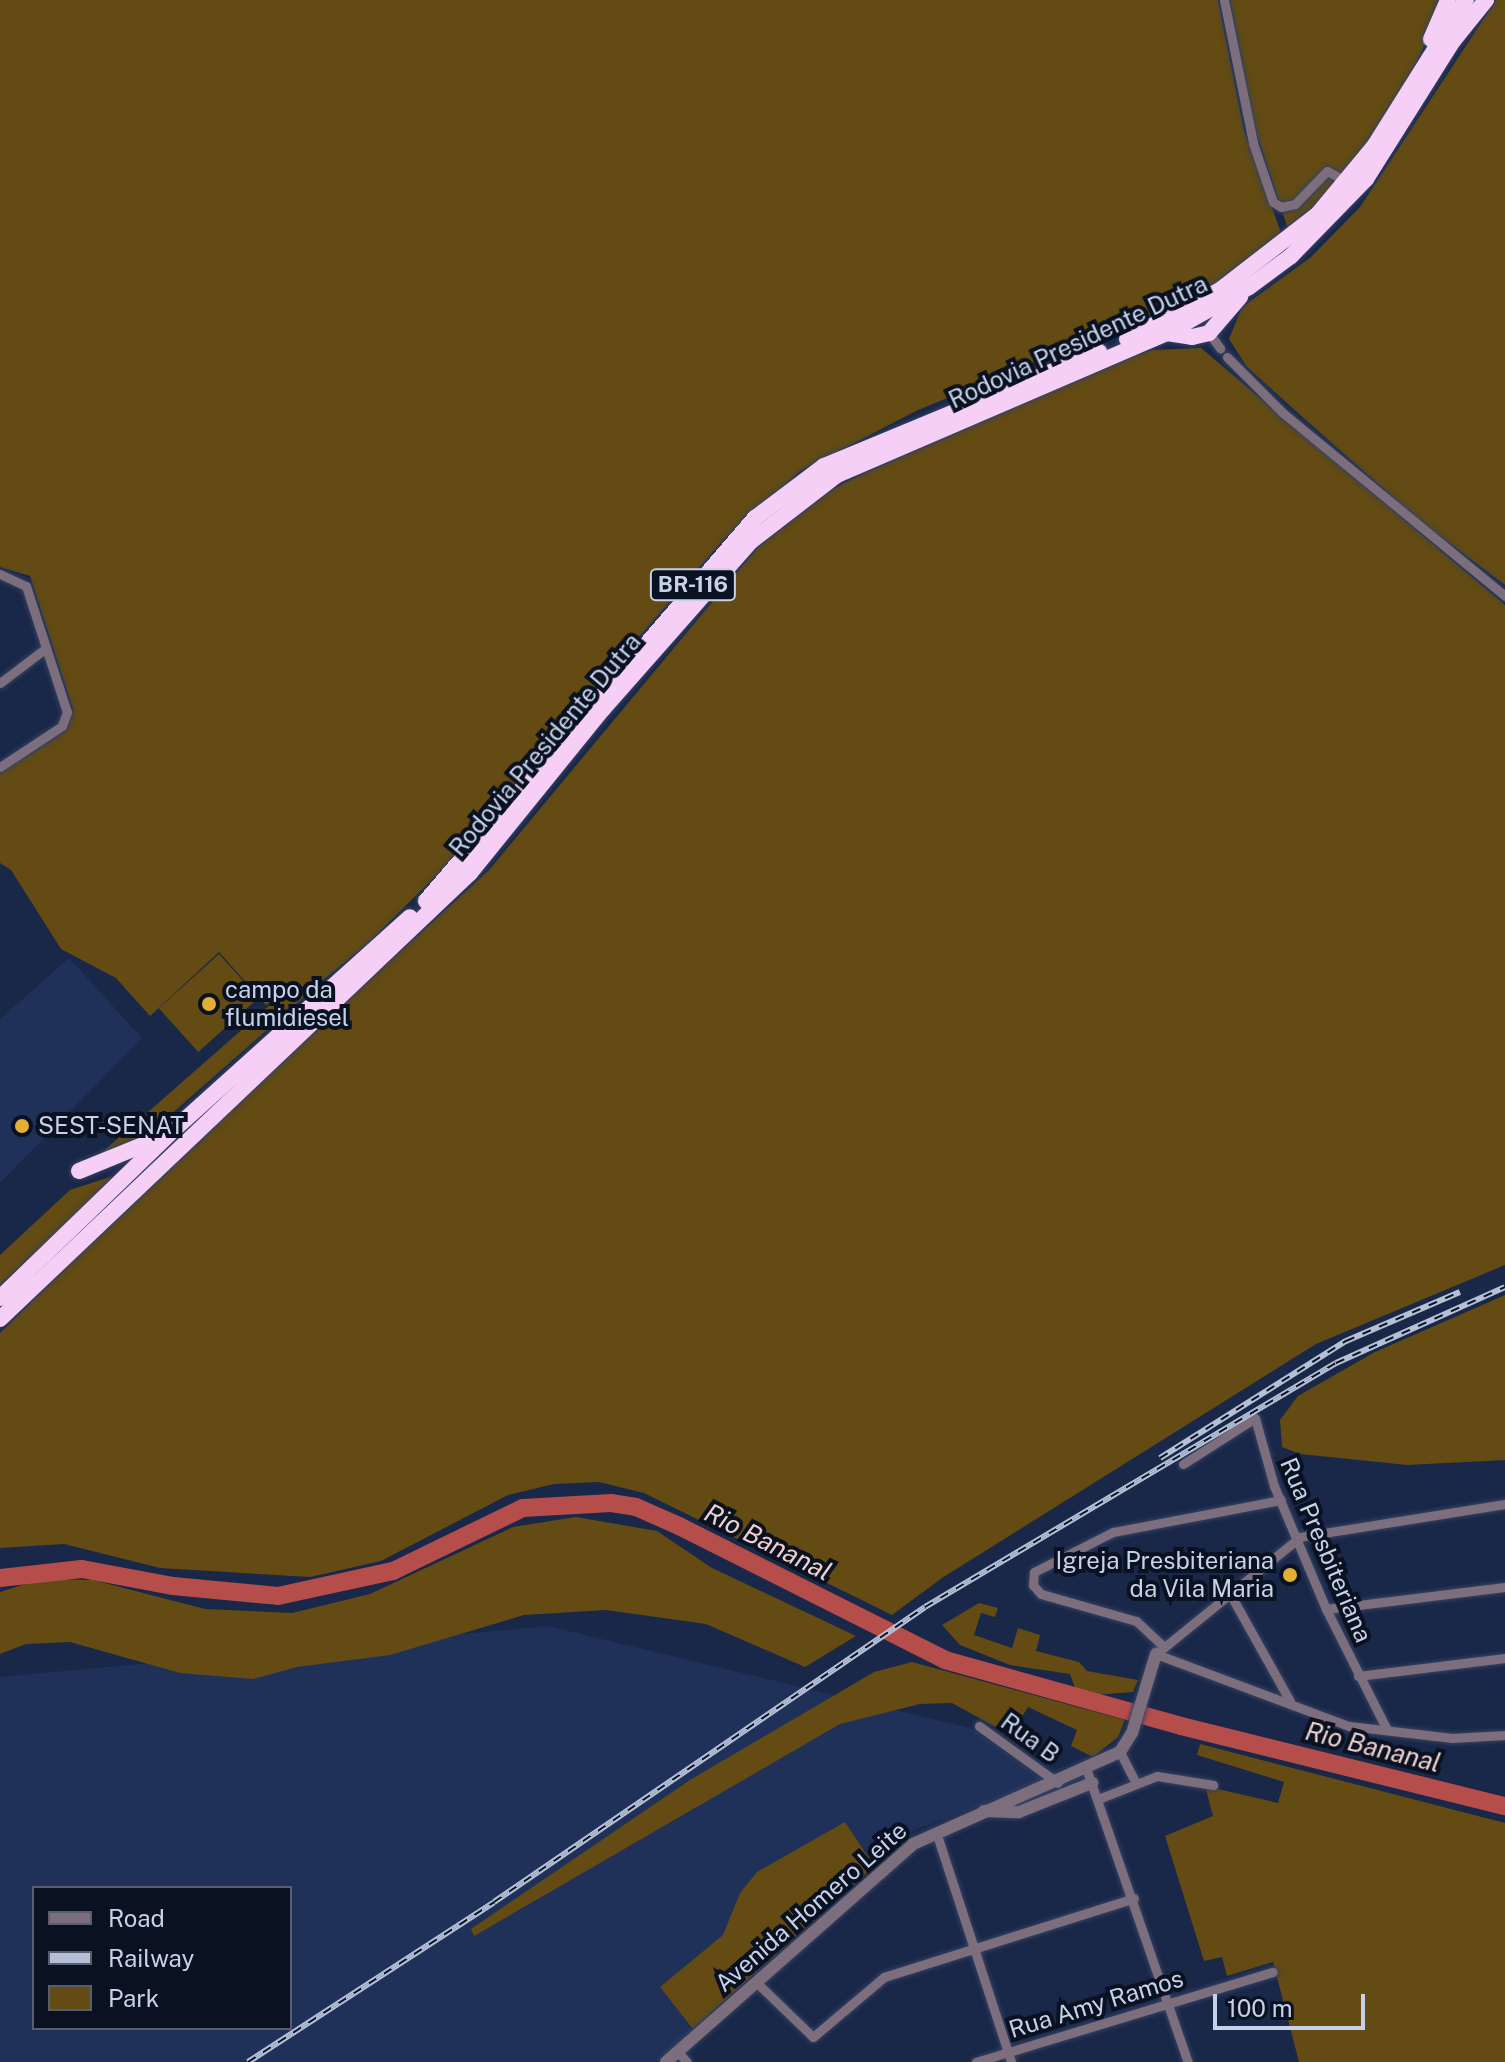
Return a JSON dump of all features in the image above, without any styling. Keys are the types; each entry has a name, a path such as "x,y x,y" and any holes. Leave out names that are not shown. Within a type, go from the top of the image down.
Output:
{"highway":[{"path":"1415,82 1448,0"},
{"name":"Rodovia Presidente Dutra","path":"0,1298 169,1134 439,888 707,568 786,493 851,453 1173,316 1273,253 1347,182 1466,0"},
{"name":"Rodovia Presidente Dutra","path":"0,1319 470,873 690,610 787,510 863,461 1167,333 1249,287 1320,231 1351,197 1486,0"},
{"path":"1167,333 1192,337 1209,333 1249,287"},
{"path":"79,1171 169,1134"}],"street":[{"path":"1224,0 1253,143 1273,202 1281,207 1295,204 1327,171 1347,182"},
{"path":"1209,333 1220,348"},
{"path":"1227,357 1283,413 1505,596"},
{"path":"0,574 26,586 67,706 65,722 56,732 0,767"},
{"path":"0,683 46,648"},
{"name":"Rua Presbiteriana","path":"1183,1464 1255,1418 1281,1500 1300,1537 1326,1609 1386,1728"},
{"path":"1281,1500 1113,1532 1034,1572 1033,1585 1041,1594 1136,1621 1159,1650 1342,1724 1377,1731 1386,1728 1423,1736 1505,1735"},
{"path":"1159,1650 1300,1537 1505,1504"},
{"path":"1326,1609 1504,1589"},
{"path":"1229,1592 1290,1701"},
{"name":"Avenida Homero Leite","path":"666,2062 867,1882 936,1832 1058,1783 1089,1777 1120,1752 1132,1733 1159,1650"},
{"path":"1358,1676 1505,1658"},
{"name":"Rua B","path":"979,1726 1058,1783"},
{"path":"1120,1752 1135,1781"},
{"path":"1098,1799 1135,1781 1166,1776 1213,1785"},
{"path":"984,1811 1019,1812 1089,1777 1134,1898 1188,2062"},
{"path":"936,1832 1010,2057"},
{"path":"756,1982 801,2029 816,2036 854,1997 884,1977 1134,1898"},
{"name":"Rua Amy Ramos","path":"976,2062 1010,2057 1273,1972"},
{"path":"678,2052 687,2062"}],"shaded area":[{"path":"69,958 142,1038 0,1183 0,1019"},
{"path":"548,1626 970,1728 1045,1781 915,1830 656,2062 0,2062 0,1677"}],"green space":[{"path":"0,0 1218,0 1244,131 1283,238 1239,272 1191,297 916,411 800,471 724,539 559,729 473,839 366,945 324,979 281,994 266,1005 219,952 150,1016 116,978 61,949 11,870 0,863 0,773 66,731 73,709 30,576 0,567"},
{"path":"1230,0 1444,0 1412,73 1368,144 1319,206 1289,232 1255,129"},
{"path":"1496,0 1505,0 1505,585 1420,521 1299,414 1247,367 1229,339 1242,307 1311,257 1360,207"},
{"path":"1201,348 1505,605 1505,1265 1316,1344 942,1578 892,1615 644,1493 599,1482 554,1484 508,1495 381,1561 310,1577 160,1568 64,1544 0,1548 0,1333 192,1143 489,870 758,547 829,491 864,473 1128,358 1152,350"},
{"name":"campo da flumidiesel","path":"219,954 258,998 198,1052 159,1008"},
{"path":"320,983 143,1139 98,1156 279,997"},
{"path":"113,1176 0,1285 0,1255 70,1190"},
{"path":"1505,1295 1505,1460 1407,1465 1300,1454 1282,1447 1280,1420 1298,1396 1375,1352"},
{"path":"576,1517 657,1531 712,1568 856,1636 805,1667 706,1624 606,1610 524,1615 390,1655 297,1667 253,1679 180,1673 70,1642 26,1644 0,1654 0,1592 41,1579 93,1580 205,1609 292,1613 370,1594 513,1527"},
{"path":"979,1603 998,1608 995,1617 981,1613 974,1635 1012,1648 1018,1628 1040,1635 1036,1651 1079,1662 1087,1671 1138,1680 1133,1692 1078,1696 1070,1674 1010,1665 960,1645 942,1625"},
{"path":"912,1662 1125,1720 1118,1737 1093,1757 1071,1746 1077,1730 1028,1707 1023,1715 1013,1711 1001,1730 952,1703 920,1704 840,1724 474,1936 471,1929 690,1780 874,1672"},
{"path":"1200,1744 1505,1823 1505,2062 1299,2062 1273,1962 1227,1976 1222,1957 1204,1961 1165,1836 1213,1816 1205,1786 1278,1803 1284,1782 1197,1755"},
{"path":"845,1822 874,1866 693,2029 660,1987 723,1935 740,1893 757,1872"}],"waterway":[{"name":"Rio Bananal","path":"0,1578 82,1569 173,1586 278,1596 393,1571 523,1508 611,1503 636,1507 679,1526 945,1660 1181,1726 1505,1806"}],"railway":[{"path":"248,2062 494,1902 925,1607 1336,1363 1505,1287"},
{"path":"1160,1458 1346,1341 1460,1292"}],"place":[{"name":"campo da flumidiesel","path":"209,1004"},
{"name":"SEST-SENAT","path":"22,1126"},
{"name":"Igreja Presbiteriana da Vila Maria","path":"1290,1575"}]}
